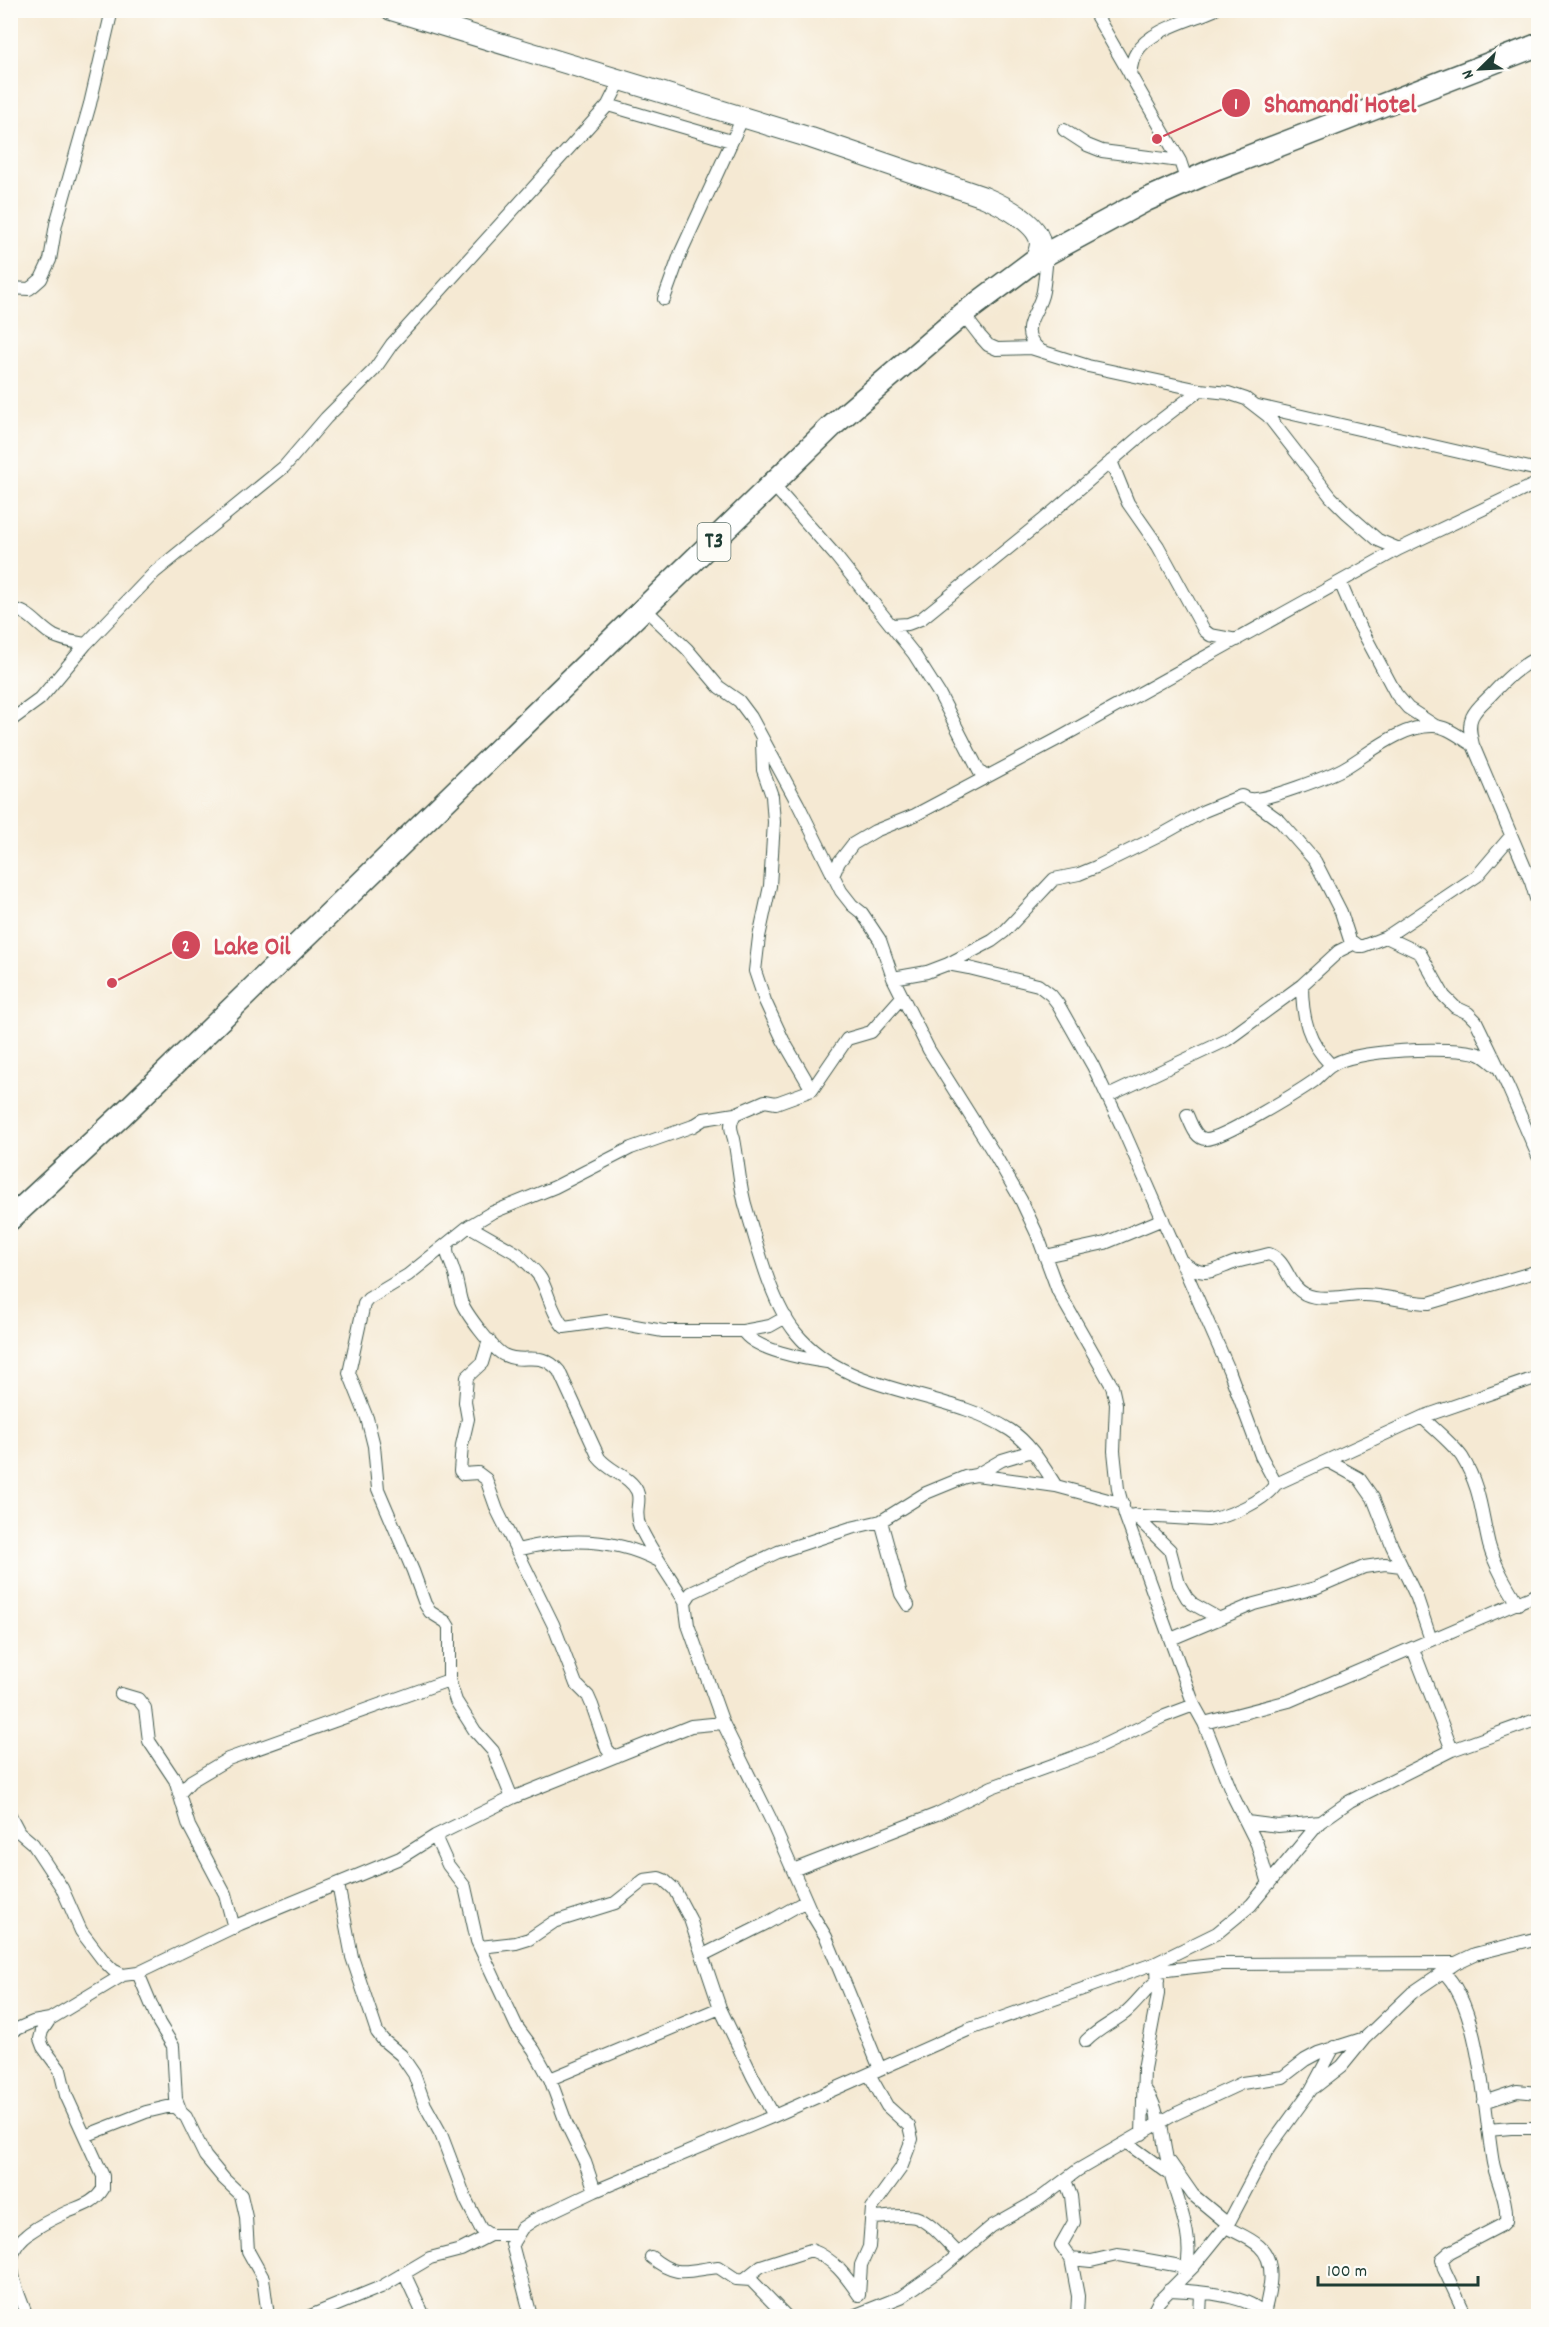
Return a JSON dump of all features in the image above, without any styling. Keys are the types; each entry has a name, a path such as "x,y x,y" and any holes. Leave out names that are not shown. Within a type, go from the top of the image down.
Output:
{"highway":[{"name":"T3","path":"10,1219 122,1115 832,426 963,314 1041,257 1146,200 1184,172 1539,45"}],"main road":[{"path":"391,10 811,138 996,202 1036,232 1040,240 1041,257"}],"street":[{"path":"10,288 29,289 41,279 50,260 56,224 90,104 112,10"},
{"path":"1093,10 1184,172"},
{"path":"1130,75 1136,51 1155,34 1214,10"},
{"path":"10,721 40,699 86,644 155,572 284,467 326,418 374,370 392,344 608,105 621,79"},
{"path":"608,105 731,141"},
{"path":"664,299 681,252 743,117"},
{"path":"1064,130 1087,145 1102,151 1184,172"},
{"path":"1040,350 1033,344 1028,327 1043,291 1041,257"},
{"path":"963,314 988,345 997,349 1040,350 1088,366 1200,390 1228,393 1257,406 1539,470"},
{"path":"892,625 908,624 921,619 1049,515 1168,413 1200,390"},
{"path":"1257,406 1268,416 1331,497 1378,540 1399,549"},
{"path":"1111,461 1128,503 1158,546 1204,630 1210,636 1237,640"},
{"path":"833,876 839,862 853,844 875,831 915,815 986,777 1399,549 1539,483"},
{"path":"773,485 835,555 921,664 980,771 986,777"},
{"path":"1340,582 1355,618 1396,694 1408,708 1434,725 1446,729 1473,745"},
{"path":"645,609 687,649 719,687 739,701 751,717 798,804 833,876 852,905 871,924 880,940 893,978 929,1050 1021,1200 1037,1234 1058,1291 1112,1386 1116,1404 1114,1451 1118,1489 1194,1705 1204,1723 1234,1798 1257,1844 1269,1884"},
{"path":"10,610 22,610 46,630 62,639 86,644"},
{"path":"1539,657 1516,669 1477,709 1471,718 1470,728 1473,745 1539,905"},
{"path":"1251,800 1284,792 1324,777 1343,769 1402,734 1419,727 1434,725"},
{"path":"762,738 763,770 772,796 774,822 770,886 755,971 765,1001 783,1040 812,1090"},
{"path":"893,978 933,970 992,941 1004,932 1054,879 1079,874 1096,867 1204,811 1241,796 1251,800 1280,821 1316,861 1341,912 1353,944"},
{"path":"1108,1096 1227,1040 1302,985 1339,951 1353,944 1364,946 1386,937 1477,876 1511,836"},
{"path":"1386,937 1420,953 1444,996 1455,1007 1468,1013 1476,1021 1539,1156"},
{"path":"948,964 1029,982 1038,985 1051,995 1080,1041 1108,1096 1229,1370 1261,1456 1276,1484"},
{"path":"1302,985 1303,1013 1308,1032 1331,1065"},
{"path":"512,1798 493,1751 463,1713 449,1680 449,1627 446,1622 430,1612 425,1604 378,1489 374,1446 367,1418 350,1381 350,1361 361,1329 364,1304 368,1299 408,1275 469,1226 500,1209 565,1182 631,1148 693,1126 704,1119 735,1114 765,1101 776,1103 812,1090 848,1039 871,1032 902,997"},
{"path":"1187,1115 1194,1130 1201,1137 1206,1139 1223,1134 1305,1087 1331,1065 1376,1053 1448,1049 1481,1055 1497,1067"},
{"path":"735,1114 731,1122 731,1129 742,1196 764,1267 786,1317 801,1339 829,1362 860,1377 975,1413 1009,1430 1032,1451 1056,1486"},
{"path":"1045,1256 1105,1243 1163,1219"},
{"path":"469,1226 523,1259 541,1279 553,1309 564,1327 607,1321 663,1331 743,1331 770,1326 786,1317"},
{"path":"448,1243 447,1255 454,1269 462,1303 498,1352 507,1356 545,1360 552,1364 559,1371 599,1458 609,1470 633,1484 637,1491 639,1498 636,1511 639,1526 685,1602 688,1625 723,1723 806,1900 826,1937 888,2106 909,2126 912,2139 901,2168 873,2204 869,2247 861,2265 859,2295"},
{"path":"1182,1261 1193,1269 1210,1273 1241,1261 1269,1254 1282,1262 1297,1289 1306,1295 1325,1298 1375,1295 1416,1303 1439,1300 1539,1271"},
{"path":"743,1331 755,1342 810,1359 829,1362"},
{"path":"489,1340 482,1363 467,1377 465,1402 468,1419 462,1445 460,1471 463,1474 478,1473 486,1479 496,1510 562,1642 576,1684 588,1696 607,1749 612,1755 617,1756"},
{"path":"685,1602 692,1593 778,1552 851,1528 881,1521 926,1493 965,1477 976,1475 1056,1486 1127,1511 1208,1520 1219,1518 1251,1504 1273,1489 1276,1484 1422,1417 1537,1381"},
{"path":"1422,1417 1460,1455 1470,1473 1480,1495 1490,1545 1497,1565 1518,1604"},
{"path":"976,1475 1002,1460 1032,1451"},
{"path":"1328,1461 1353,1473 1366,1485 1417,1598 1431,1640"},
{"path":"1127,1511 1170,1550 1179,1584 1187,1598 1218,1618"},
{"path":"881,1521 898,1583 908,1605"},
{"path":"518,1550 558,1541 603,1542 641,1551 659,1561"},
{"path":"1171,1639 1254,1604 1315,1588 1364,1567 1385,1564 1401,1566"},
{"path":"1204,1723 1289,1701 1539,1594"},
{"path":"1413,1648 1452,1750"},
{"path":"179,1794 191,1781 228,1759 449,1680"},
{"path":"121,1694 138,1699 145,1708 149,1741 168,1769 192,1833 225,1894 234,1928"},
{"path":"793,1870 937,1814 992,1787 1090,1751 1162,1717 1194,1705"},
{"path":"1086,2041 1127,2011 1158,1971 1217,1933 1251,1905 1320,1822 1350,1801 1452,1750 1539,1719"},
{"path":"10,2032 33,2022 50,2019 123,1975 138,1972 240,1924 400,1858 435,1836 512,1798 692,1726 723,1723"},
{"path":"10,1815 15,1832 33,1844 62,1888 73,1918 90,1945 112,1970 123,1975"},
{"path":"1247,1822 1278,1826 1320,1822"},
{"path":"435,1836 448,1865 465,1887 475,1936 517,2027 534,2050 550,2079 595,2190"},
{"path":"480,1947 529,1939 554,1922 608,1906 644,1880 659,1878 669,1884 690,1919 720,2008 774,2116"},
{"path":"338,1884 352,1957 373,2024 383,2040 401,2055 414,2074 425,2105 441,2134 466,2200 481,2229 490,2235"},
{"path":"703,1955 768,1923 806,1900"},
{"path":"1311,2090 1342,2066 1365,2038 1412,1993 1442,1971 1475,1954 1539,1938"},
{"path":"531,2316 513,2244 516,2235 534,2220 595,2190 774,2116 970,2029 1158,1971 1221,1964 1456,1963"},
{"path":"1142,2134 1145,2060 1158,1971"},
{"path":"1442,1971 1461,1996 1475,2045 1493,2165 1506,2209 1506,2221 1450,2252 1442,2259 1444,2269 1466,2316"},
{"path":"138,1972 159,2023 173,2046 176,2099 182,2112 205,2156 241,2195 246,2217 248,2251 263,2278 268,2316"},
{"path":"550,2079 720,2008"},
{"path":"27,2316 11,2271 11,2259 15,2247 21,2238 66,2212 83,2207 99,2196 104,2189 104,2176 66,2095 60,2070 43,2047 40,2039 50,2019"},
{"path":"853,2316 894,2301 941,2269 992,2226 1159,2124 1242,2083 1283,2077 1305,2060 1334,2047 1365,2038"},
{"path":"1151,2316 1159,2301 1227,2226 1266,2152 1311,2090 1334,2047"},
{"path":"1143,2087 1155,2108 1182,2216 1190,2258 1186,2271"},
{"path":"1484,2102 1517,2091 1539,2093"},
{"path":"85,2136 146,2112 166,2107 175,2107 182,2112"},
{"path":"1488,2130 1539,2128"},
{"path":"1126,2143 1170,2175"},
{"path":"1166,2155 1193,2195 1227,2226 1261,2247 1272,2276 1264,2315"},
{"path":"1065,2180 1071,2196 1074,2222 1061,2245 1071,2259 1078,2296 1077,2316"},
{"path":"871,2218 903,2216 917,2218 943,2237 959,2254"},
{"path":"310,2316 381,2287 430,2258 461,2250 490,2235 516,2235"},
{"path":"746,2278 761,2266 811,2250 833,2263 846,2276 869,2312"},
{"path":"1071,2259 1091,2261 1117,2255 1175,2265 1186,2271"},
{"path":"651,2257 669,2270 693,2271 718,2267 736,2279 751,2280 786,2316"},
{"path":"404,2273 424,2316"},
{"path":"1169,2290 1201,2293 1253,2305 1264,2315"},
{"path":"1200,2316 1201,2293"}],"place":[{"name":"Shamandi Hotel","path":"1157,139"},
{"name":"Lake Oil","path":"112,983"}]}
